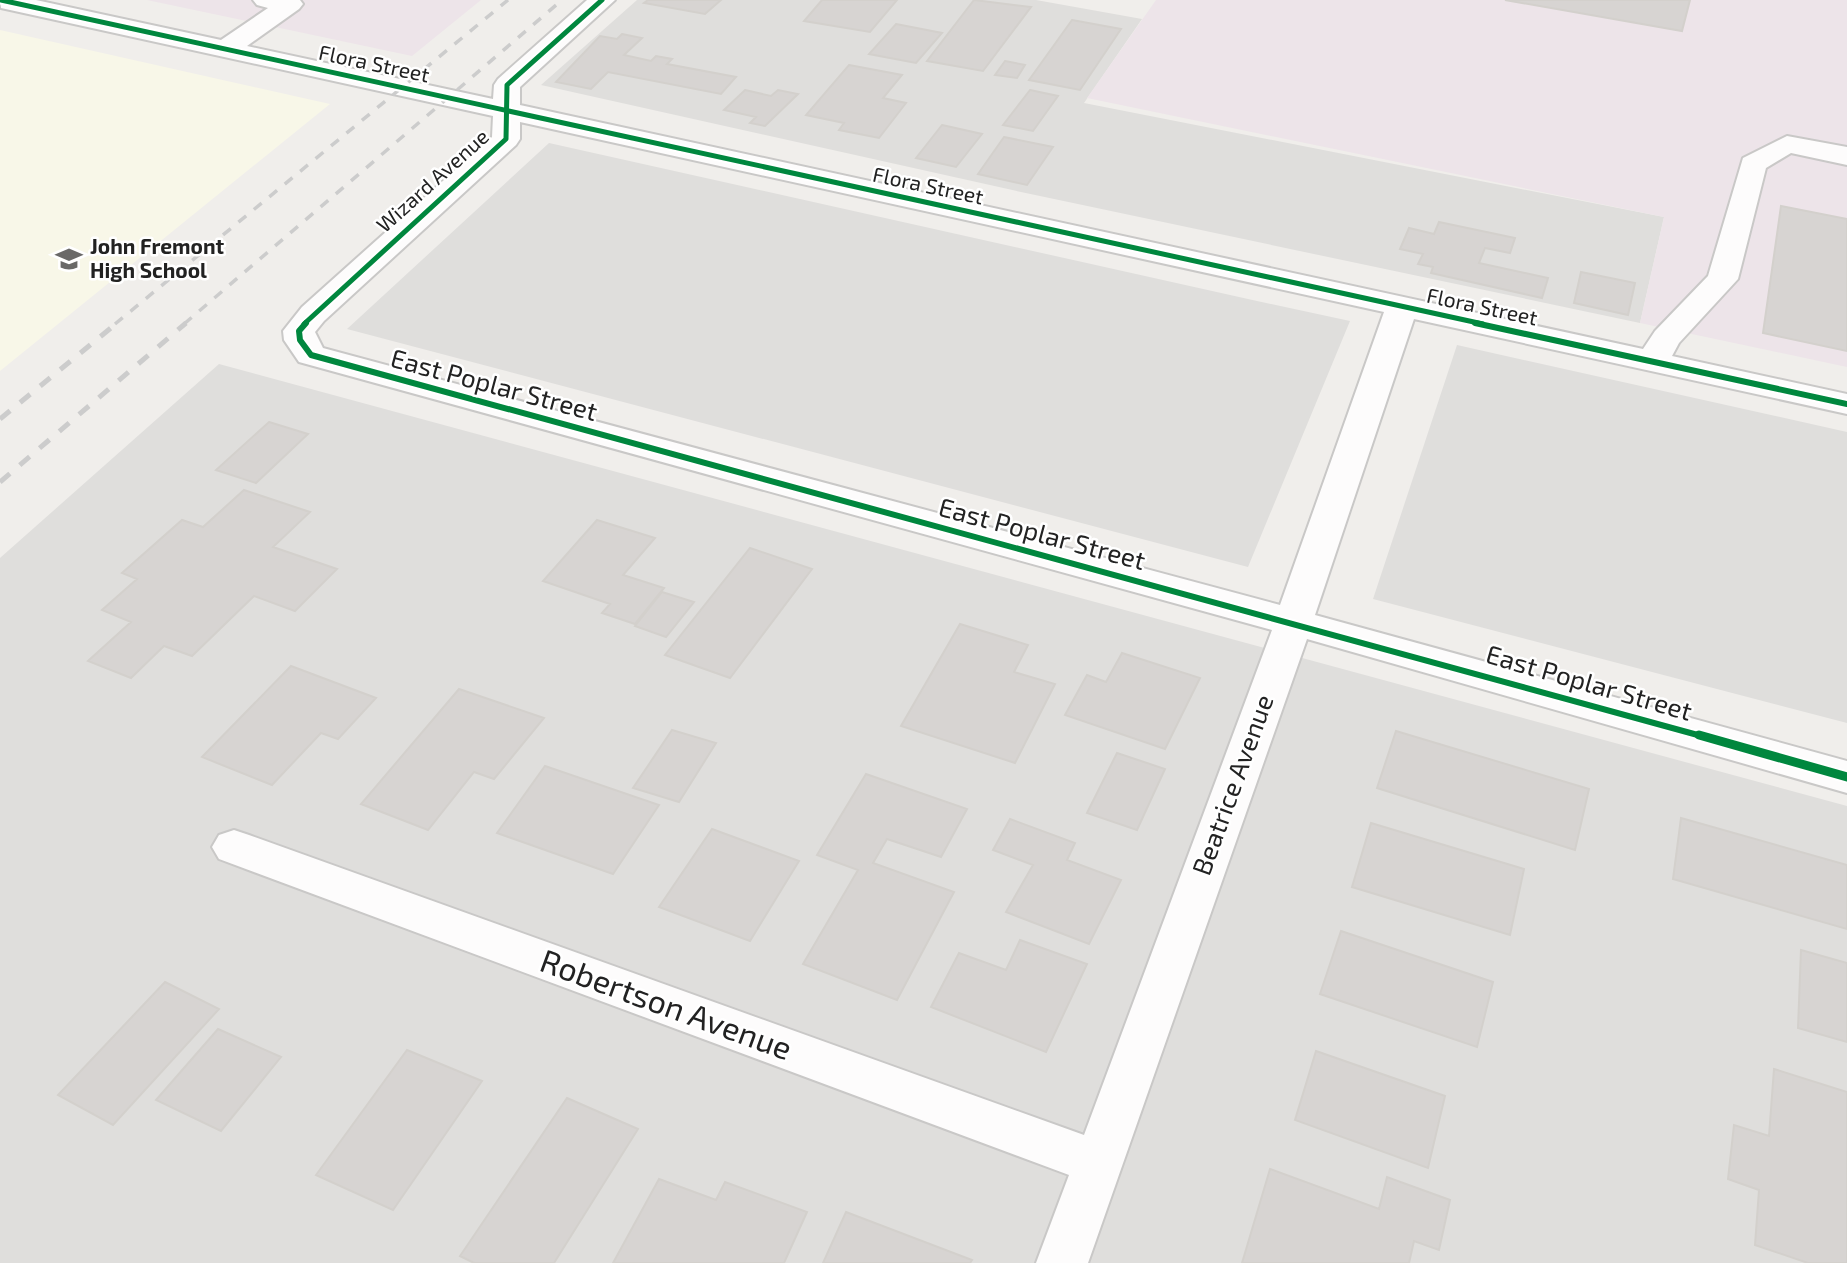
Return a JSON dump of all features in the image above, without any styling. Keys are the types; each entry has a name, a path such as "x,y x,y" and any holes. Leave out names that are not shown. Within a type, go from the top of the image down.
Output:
{"street":[{"name":"Flora Street","path":"1,0 1847,404"},
{"path":"88,19 114,0"},
{"path":"225,49 290,4 266,0"},
{"name":"Wizard Avenue","path":"341,288 506,139 507,85 602,0"},
{"path":"1652,362 1666,338 1723,279 1753,164 1787,144 1847,156"},
{"name":"East Poplar Street","path":"341,288 299,331 304,348 331,363 1847,777"},
{"name":"Beatrice Avenue","path":"1062,1263 1293,624 1402,307"},
{"name":"Robertson Avenue","path":"234,847 1097,1163"}],"shaded area":[{"path":"147,0 481,0 412,56"},
{"path":"637,0 1036,0 1142,19 1084,103 1664,217 1640,323 1021,192 541,85"},
{"path":"1156,0 1847,0 1847,367 1640,323 1664,217 1087,98"},
{"name":"John Fremont High School","path":"0,30 330,104 0,371"},
{"path":"549,143 1350,321 1248,567 347,329"},
{"path":"1457,345 1847,432 1847,723 1373,599"},
{"path":"219,364 1847,806 1847,1263 0,1263 0,558"}],"building":[{"path":"648,0 721,0 705,14 644,3"},
{"path":"822,0 897,0 870,32 804,21"},
{"path":"974,0 1031,7 983,71 927,61"},
{"path":"1505,0 1690,0 1682,31"},
{"path":"1072,20 1121,29 1080,90 1029,80"},
{"path":"896,24 942,33 916,63 869,54"},
{"path":"622,34 642,38 624,55 651,61 656,56 672,59 667,64 736,77 721,94 608,72 591,89 556,82 600,36 617,39"},
{"path":"1005,61 1025,65 1017,78 995,75"},
{"path":"849,65 902,75 883,98 906,103 879,138 839,130 844,123 806,115"},
{"path":"745,90 771,96 778,90 798,94 765,126 750,123 756,117 724,110"},
{"path":"1030,90 1058,96 1033,131 1003,125"},
{"path":"942,125 982,134 956,167 916,158"},
{"path":"1004,137 1053,147 1027,185 978,174"},
{"path":"1781,206 1847,219 1847,351 1763,333"},
{"path":"1439,222 1515,238 1510,253 1485,248 1479,263 1548,278 1542,298 1431,273 1433,267 1418,264 1423,254 1400,249 1409,228 1434,234"},
{"path":"1581,272 1635,283 1628,315 1574,303"},
{"path":"269,422 308,434 256,483 216,470"},
{"path":"244,490 310,512 273,547 337,569 295,611 254,596 192,656 164,646 131,678 88,661 131,622 102,610 137,579 122,573 182,520 203,527"},
{"path":"597,520 655,538 623,575 664,588 635,624 602,613 610,604 543,581"},
{"path":"750,548 812,569 730,678 665,655"},
{"path":"662,592 694,602 666,637 635,626"},
{"path":"960,624 1028,645 1014,672 1055,684 1015,763 901,726"},
{"path":"1122,653 1200,678 1165,749 1065,715 1087,675 1106,682"},
{"path":"291,666 376,698 338,739 321,733 272,785 202,757"},
{"path":"459,689 544,718 494,779 474,772 428,830 361,804"},
{"path":"672,730 716,743 679,802 633,788"},
{"path":"1396,731 1589,789 1575,850 1377,788"},
{"path":"1117,753 1165,769 1137,830 1087,813"},
{"path":"545,766 659,805 613,874 497,833"},
{"path":"866,774 967,809 941,857 887,839 873,863 954,892 897,1000 803,964 858,870 817,855"},
{"path":"1681,818 1847,865 1847,929 1673,879"},
{"path":"1010,819 1075,843 1067,860 1121,880 1089,944 1006,912 1033,865 993,850"},
{"path":"1371,823 1524,869 1510,935 1352,887"},
{"path":"712,829 799,861 750,941 659,907"},
{"path":"1341,931 1493,982 1477,1047 1320,994"},
{"path":"1020,940 1087,964 1046,1052 931,1007 959,953 1006,970"},
{"path":"1801,950 1847,963 1847,1042 1798,1028"},
{"path":"165,982 219,1009 113,1125 58,1095"},
{"path":"218,1029 281,1057 221,1131 156,1100"},
{"path":"407,1050 482,1081 393,1210 316,1175"},
{"path":"1316,1051 1445,1096 1428,1168 1295,1120"},
{"path":"1774,1069 1847,1092 1847,1263 1808,1263 1755,1245 1759,1190 1728,1179 1734,1125 1769,1136"},
{"path":"567,1098 638,1129 554,1263 474,1263 460,1256"},
{"path":"1270,1169 1379,1209 1387,1177 1450,1200 1439,1250 1414,1241 1409,1263 1242,1263"},
{"path":"659,1179 716,1200 725,1182 807,1212 784,1263 613,1263"},
{"path":"846,1212 972,1260 970,1263 823,1263"}],"railway":[{"path":"115,324 508,0"},
{"path":"184,324 562,0"},
{"path":"0,419 117,323"},
{"path":"0,482 186,323"}],"cycle path":[{"path":"1,0 1847,404"},
{"path":"602,0 507,85 506,139 313,314 299,331 300,340 311,355 1359,640 1847,777"}],"place":[{"name":"John Fremont High School","path":"69,259"}]}
